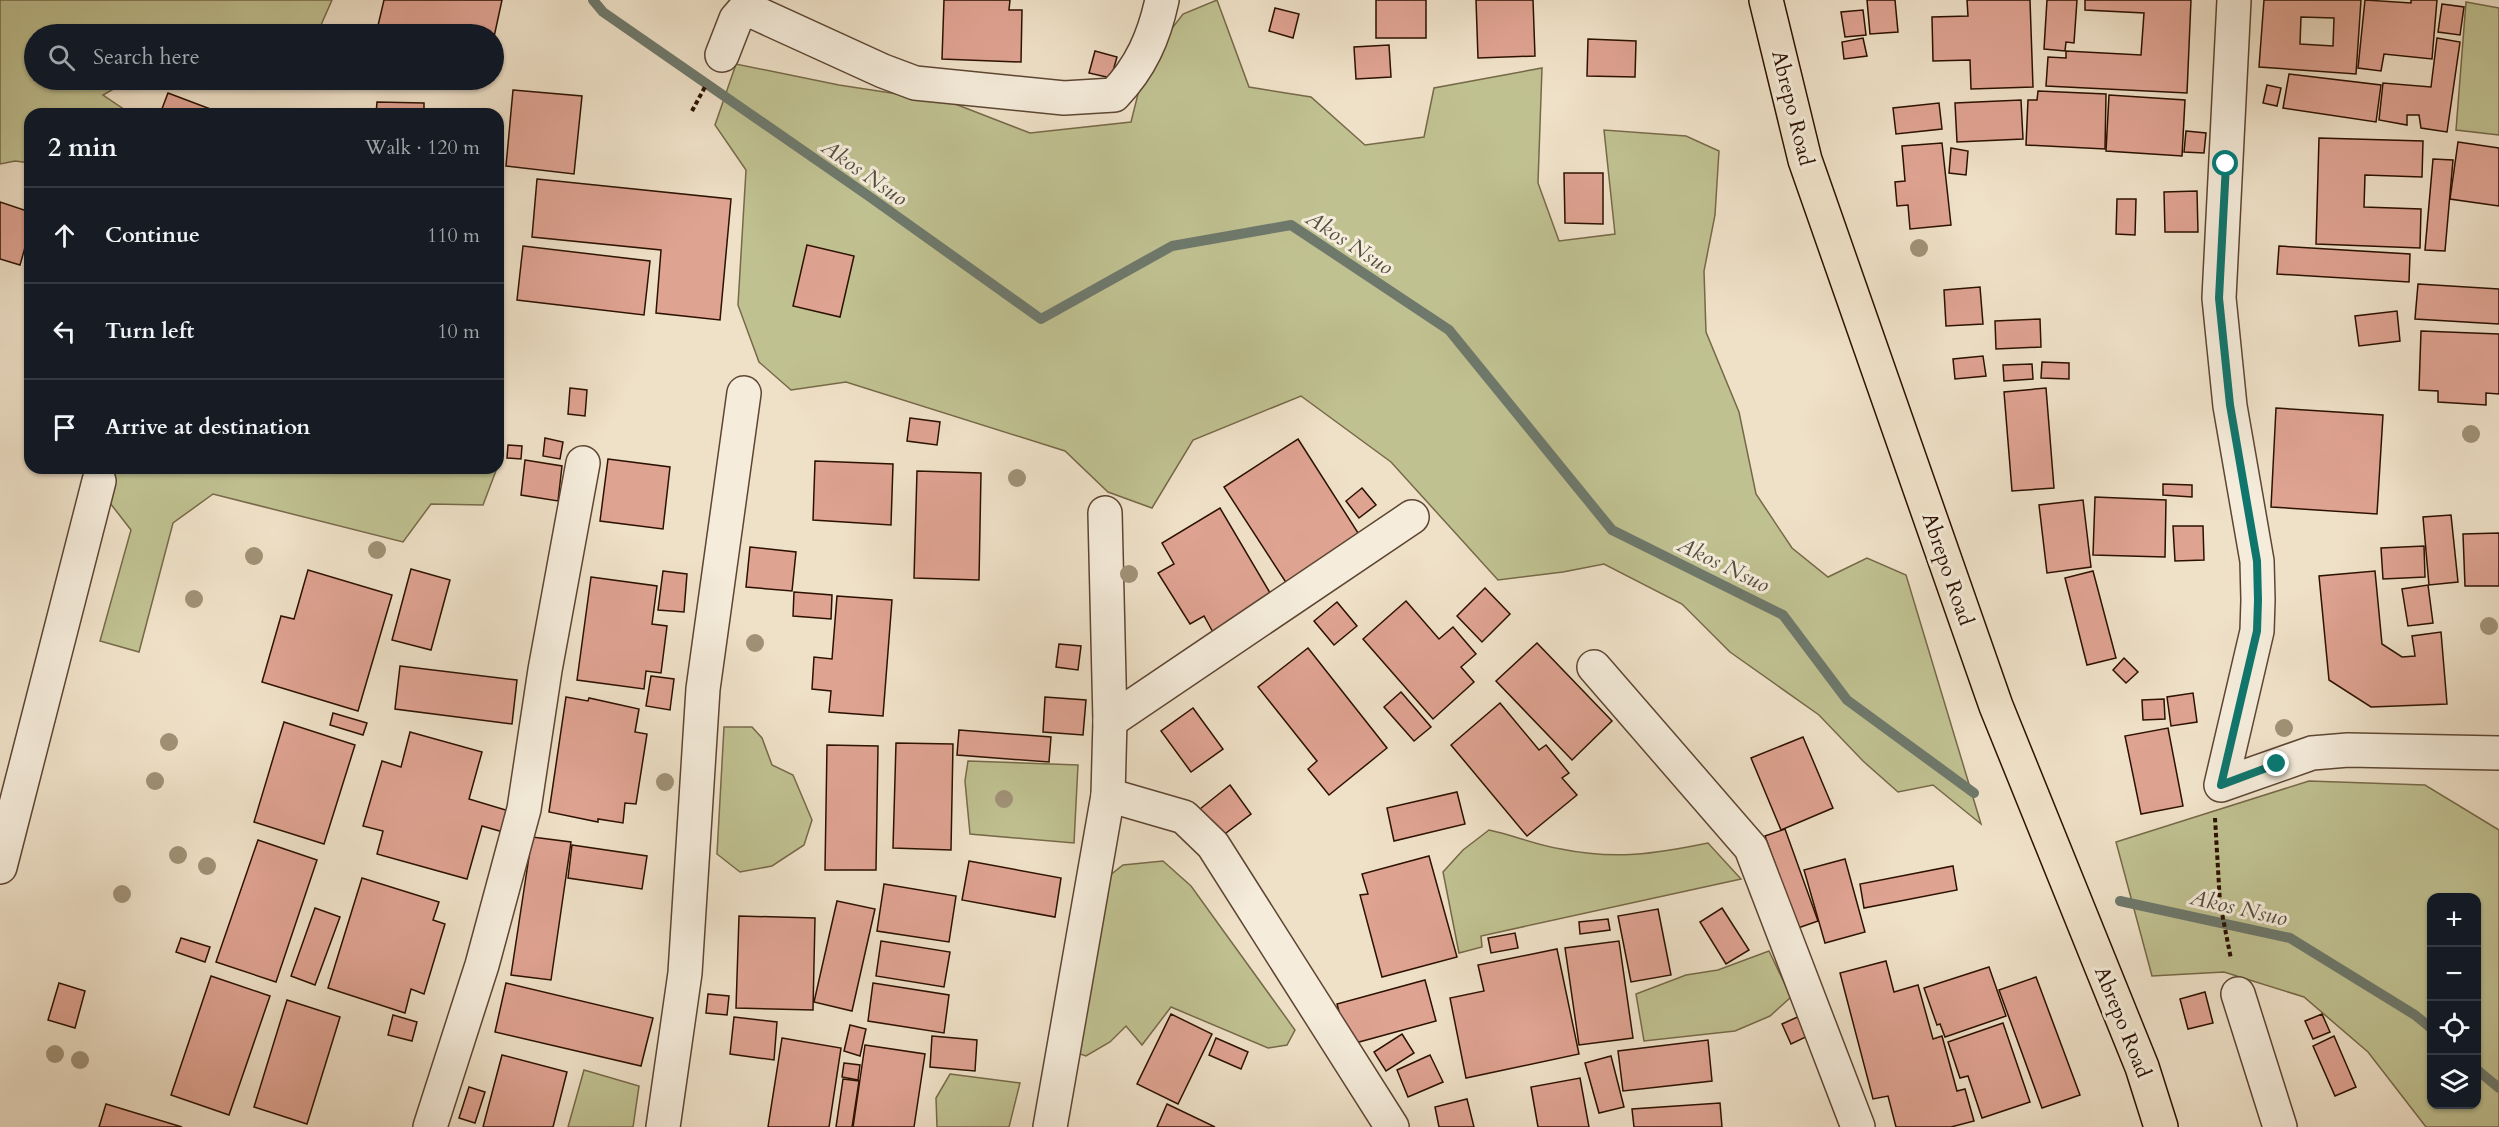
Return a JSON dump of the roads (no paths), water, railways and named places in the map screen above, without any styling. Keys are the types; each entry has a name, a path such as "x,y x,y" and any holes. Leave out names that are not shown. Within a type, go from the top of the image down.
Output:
{"main road":[{"name":"Abrepo Road","path":"1766,0 1805,160 1988,684 2142,1067 2161,1127"}],"street":[{"path":"722,55 736,19 743,11 756,13 825,46 915,83 1064,98 1114,95 1130,78 1155,33 1162,0"},
{"path":"2234,0 2219,298 2230,405 2257,561 2258,600 2257,631 2221,785 2312,753 2348,750 2499,753"},
{"path":"663,1127 684,973 703,689 744,393"},
{"path":"430,1127 482,965 524,809 545,670 583,463"},
{"path":"0,867 99,481"},
{"path":"1050,1127 1108,795 1110,721 1105,513"},
{"path":"1110,721 1412,517"},
{"path":"1594,667 1751,848 1858,1127"},
{"path":"1108,795 1184,817 1214,845 1392,1127"},
{"path":"2238,994 2280,1127"}],"waterway":[{"name":"Akos Nsuo","path":"593,0 603,12 1041,319 1172,246 1291,225 1449,330 1612,530 1783,615 1847,700 1974,793"},
{"name":"Akos Nsuo","path":"2120,901 2290,938 2415,1015 2427,1025"},
{"name":"Akos Nsuo","path":"2481,1073 2499,1088"}]}
